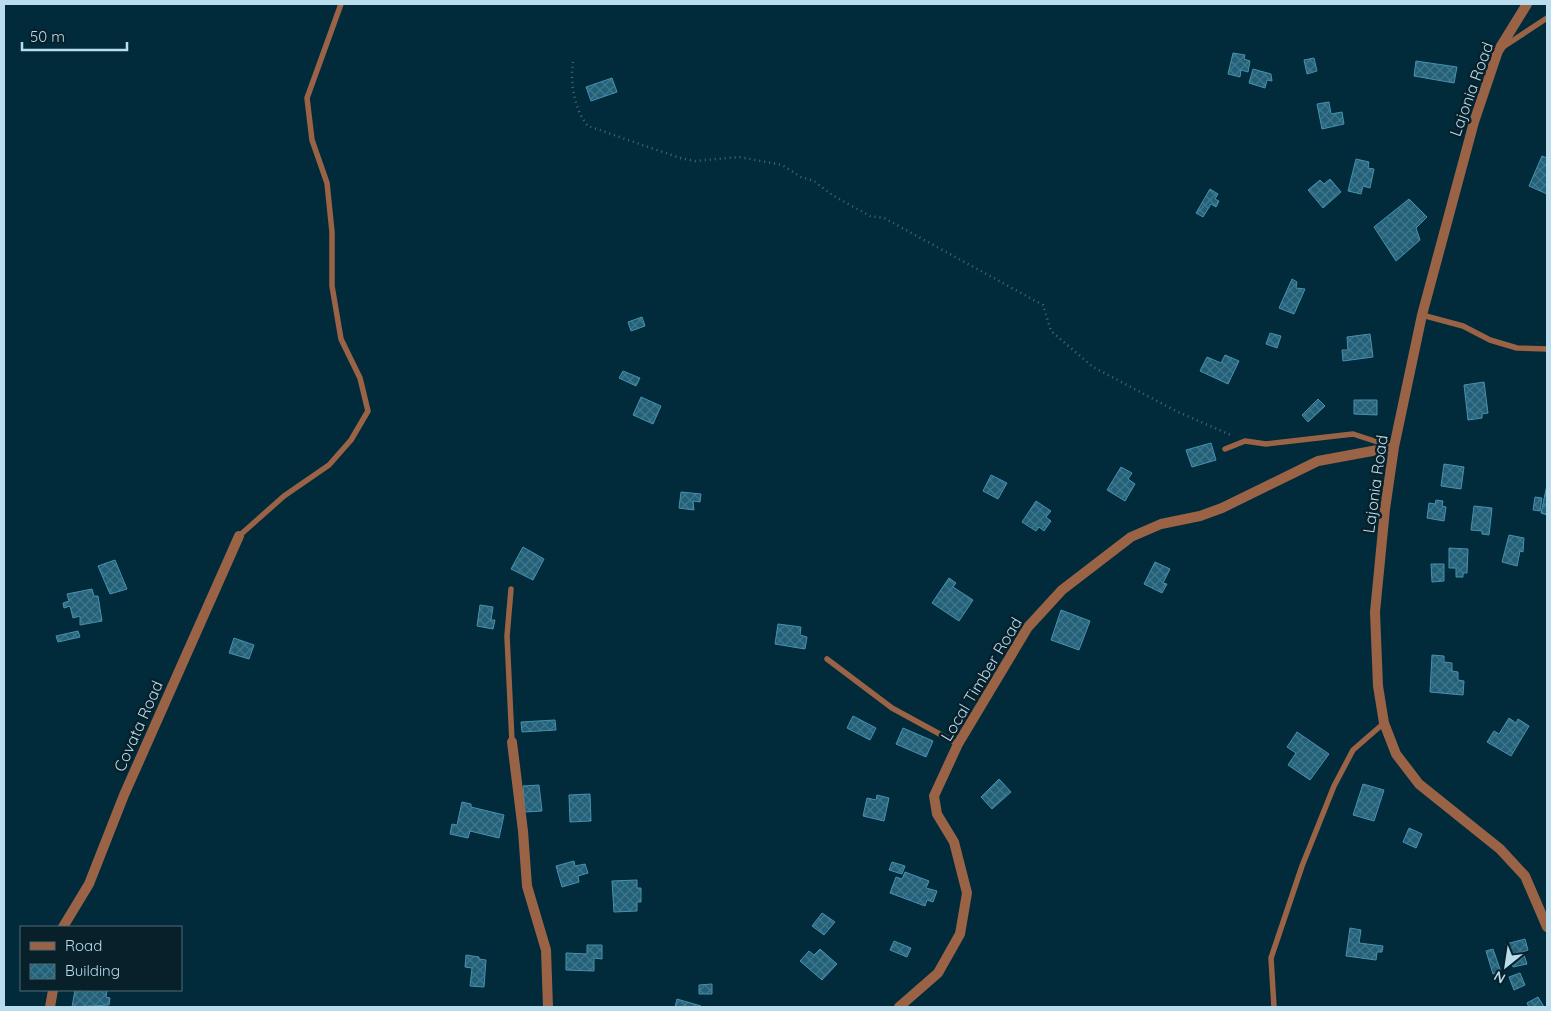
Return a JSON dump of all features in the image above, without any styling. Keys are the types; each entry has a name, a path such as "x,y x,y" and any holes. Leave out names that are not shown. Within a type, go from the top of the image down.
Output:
{"street":[{"name":"Lajonia Road","path":"1527,4 1498,51 1462,160 1422,315 1394,447 1385,509 1375,612 1378,686 1384,723 1396,754 1419,784 1500,849 1525,876 1547,926"},
{"name":"Local Timber Road","path":"899,1007 938,973 960,934 967,893 954,842 937,814 934,796 958,744 1028,627 1062,590 1131,538 1162,524 1200,516 1222,508 1318,461 1394,447"},
{"name":"Covata Road","path":"64,926 88,884 124,795 239,536"},
{"path":"512,742 523,831 527,886 546,950 548,1007"},
{"path":"50,1007 53,991"}],"lane":[{"path":"239,536 284,496 328,465 351,440 368,412 360,378 341,340 332,286 332,232 327,183 312,140 308,98 341,4"},
{"path":"1498,51 1547,18"},
{"path":"1422,315 1463,326 1490,340 1517,348 1547,349"},
{"path":"1225,449 1245,442 1266,444 1353,434 1394,447"},
{"path":"511,589 507,636 512,742"},
{"path":"828,660 892,708 958,744"},
{"path":"1274,1007 1271,958 1302,866 1334,786 1353,750 1384,723"}],"path":[{"path":"572,62 576,105 580,118 588,126 680,158 695,161 739,157 782,165 801,177 814,180 832,195 870,216 884,218 1043,305 1051,331 1093,366 1176,411 1245,442"}],"building":[{"path":"1233,53 1245,55 1244,59 1250,61 1248,72 1241,70 1240,77 1228,74"},
{"path":"1314,58 1317,71 1307,74 1304,60"},
{"path":"1416,61 1457,67 1454,83 1414,76"},
{"path":"1253,69 1271,74 1272,81 1267,80 1265,88 1249,83"},
{"path":"612,78 617,92 591,101 586,87"},
{"path":"1329,102 1331,114 1342,112 1344,124 1322,129 1317,104"},
{"path":"1542,156 1547,158 1547,194 1529,186"},
{"path":"1356,159 1369,162 1368,168 1374,169 1370,188 1363,186 1361,194 1348,191"},
{"path":"1330,179 1341,192 1323,208 1308,190 1320,180 1324,184"},
{"path":"1210,189 1218,194 1215,199 1219,201 1216,207 1211,204 1203,217 1196,213"},
{"path":"1409,199 1427,217 1416,228 1420,240 1396,261 1374,227"},
{"path":"1292,279 1297,282 1296,288 1305,289 1294,314 1279,308"},
{"path":"642,317 645,326 631,331 628,322"},
{"path":"1270,333 1281,336 1277,348 1266,344"},
{"path":"1370,334 1373,357 1343,361 1342,350 1348,350 1347,337"},
{"path":"1225,355 1239,361 1228,384 1200,371 1207,357 1221,363"},
{"path":"623,371 640,378 636,386 619,378"},
{"path":"1484,382 1488,413 1482,414 1482,418 1468,420 1464,385"},
{"path":"641,397 661,406 653,424 633,415"},
{"path":"1318,399 1325,406 1308,422 1302,415"},
{"path":"1354,400 1377,400 1377,415 1354,414"},
{"path":"1211,443 1216,460 1192,467 1186,450"},
{"path":"1444,464 1464,467 1461,489 1441,486"},
{"path":"1121,467 1132,473 1128,479 1135,484 1125,501 1107,490"},
{"path":"991,475 1007,483 998,499 983,491"},
{"path":"1547,485 1547,515 1541,513"},
{"path":"681,492 701,494 700,502 693,501 694,510 679,508"},
{"path":"1535,497 1542,498 1540,511 1533,510"},
{"path":"1436,500 1443,501 1442,506 1446,507 1444,521 1427,518 1429,503 1435,504"},
{"path":"1036,501 1051,511 1046,517 1051,521 1044,531 1039,527 1036,531 1022,522"},
{"path":"1474,506 1492,508 1489,535 1482,534 1482,531 1471,530"},
{"path":"1509,535 1524,538 1523,552 1520,551 1517,566 1502,562"},
{"path":"523,547 544,559 533,580 511,569"},
{"path":"1449,548 1468,549 1467,573 1463,573 1463,577 1456,577 1456,568 1449,568"},
{"path":"115,560 127,589 110,594 98,566"},
{"path":"1155,562 1170,569 1163,583 1167,584 1162,593 1144,584"},
{"path":"1431,564 1444,564 1444,581 1432,582"},
{"path":"949,578 956,583 953,587 973,600 959,621 932,603"},
{"path":"92,589 94,596 98,596 102,621 80,625 80,616 73,618 70,606 64,608 63,603 69,601 67,594"},
{"path":"480,605 493,607 491,620 495,620 493,629 477,626"},
{"path":"1061,610 1090,621 1079,650 1051,640"},
{"path":"778,624 801,627 800,635 807,637 805,649 775,644"},
{"path":"78,631 80,637 58,642 56,636"},
{"path":"234,638 254,645 249,659 229,653"},
{"path":"1432,655 1444,656 1444,662 1452,663 1452,671 1458,672 1458,680 1464,681 1463,695 1430,692"},
{"path":"853,716 876,728 870,740 847,728"},
{"path":"1509,718 1516,723 1518,719 1529,726 1511,756 1487,742 1494,731 1499,734"},
{"path":"555,720 556,730 522,732 521,722"},
{"path":"903,728 933,741 926,757 896,744"},
{"path":"1297,732 1329,754 1310,780 1288,765 1296,753 1287,747"},
{"path":"999,779 1011,792 992,809 981,797"},
{"path":"1363,784 1384,790 1374,821 1353,815"},
{"path":"539,785 542,811 525,812 523,786"},
{"path":"590,794 591,821 570,822 569,795"},
{"path":"877,795 889,798 884,821 863,816 867,798 876,800"},
{"path":"462,802 471,804 471,807 504,815 499,838 470,831 468,838 450,834 452,824 457,825"},
{"path":"1409,828 1422,834 1416,848 1403,842"},
{"path":"574,861 575,866 585,864 588,873 578,876 579,882 562,887 556,866"},
{"path":"892,862 905,866 902,874 889,870"},
{"path":"905,872 929,881 926,888 937,891 933,902 927,900 925,906 890,893 896,877 902,879"},
{"path":"637,880 637,888 641,888 641,902 637,902 637,911 614,912 612,881"},
{"path":"822,913 835,922 824,935 812,926"},
{"path":"1350,928 1361,930 1359,943 1383,946 1382,952 1377,952 1376,960 1346,956"},
{"path":"1525,939 1528,950 1523,952 1527,964 1513,967 1506,944"},
{"path":"894,941 911,948 907,957 890,950"},
{"path":"587,945 602,945 602,959 594,958 594,971 566,970 566,953 587,954"},
{"path":"820,949 837,964 822,980 800,961 809,951 814,955"},
{"path":"1493,949 1501,972 1493,974 1486,951"},
{"path":"466,955 486,960 484,987 470,986 472,968 465,967"},
{"path":"1520,973 1525,985 1514,990 1509,977"},
{"path":"712,984 712,994 699,994 699,985"},
{"path":"75,991 107,991 106,997 110,998 109,1005 72,1007"},
{"path":"1538,997 1544,1007 1529,1007 1527,1003"},
{"path":"677,999 701,1006 675,1007"}]}
